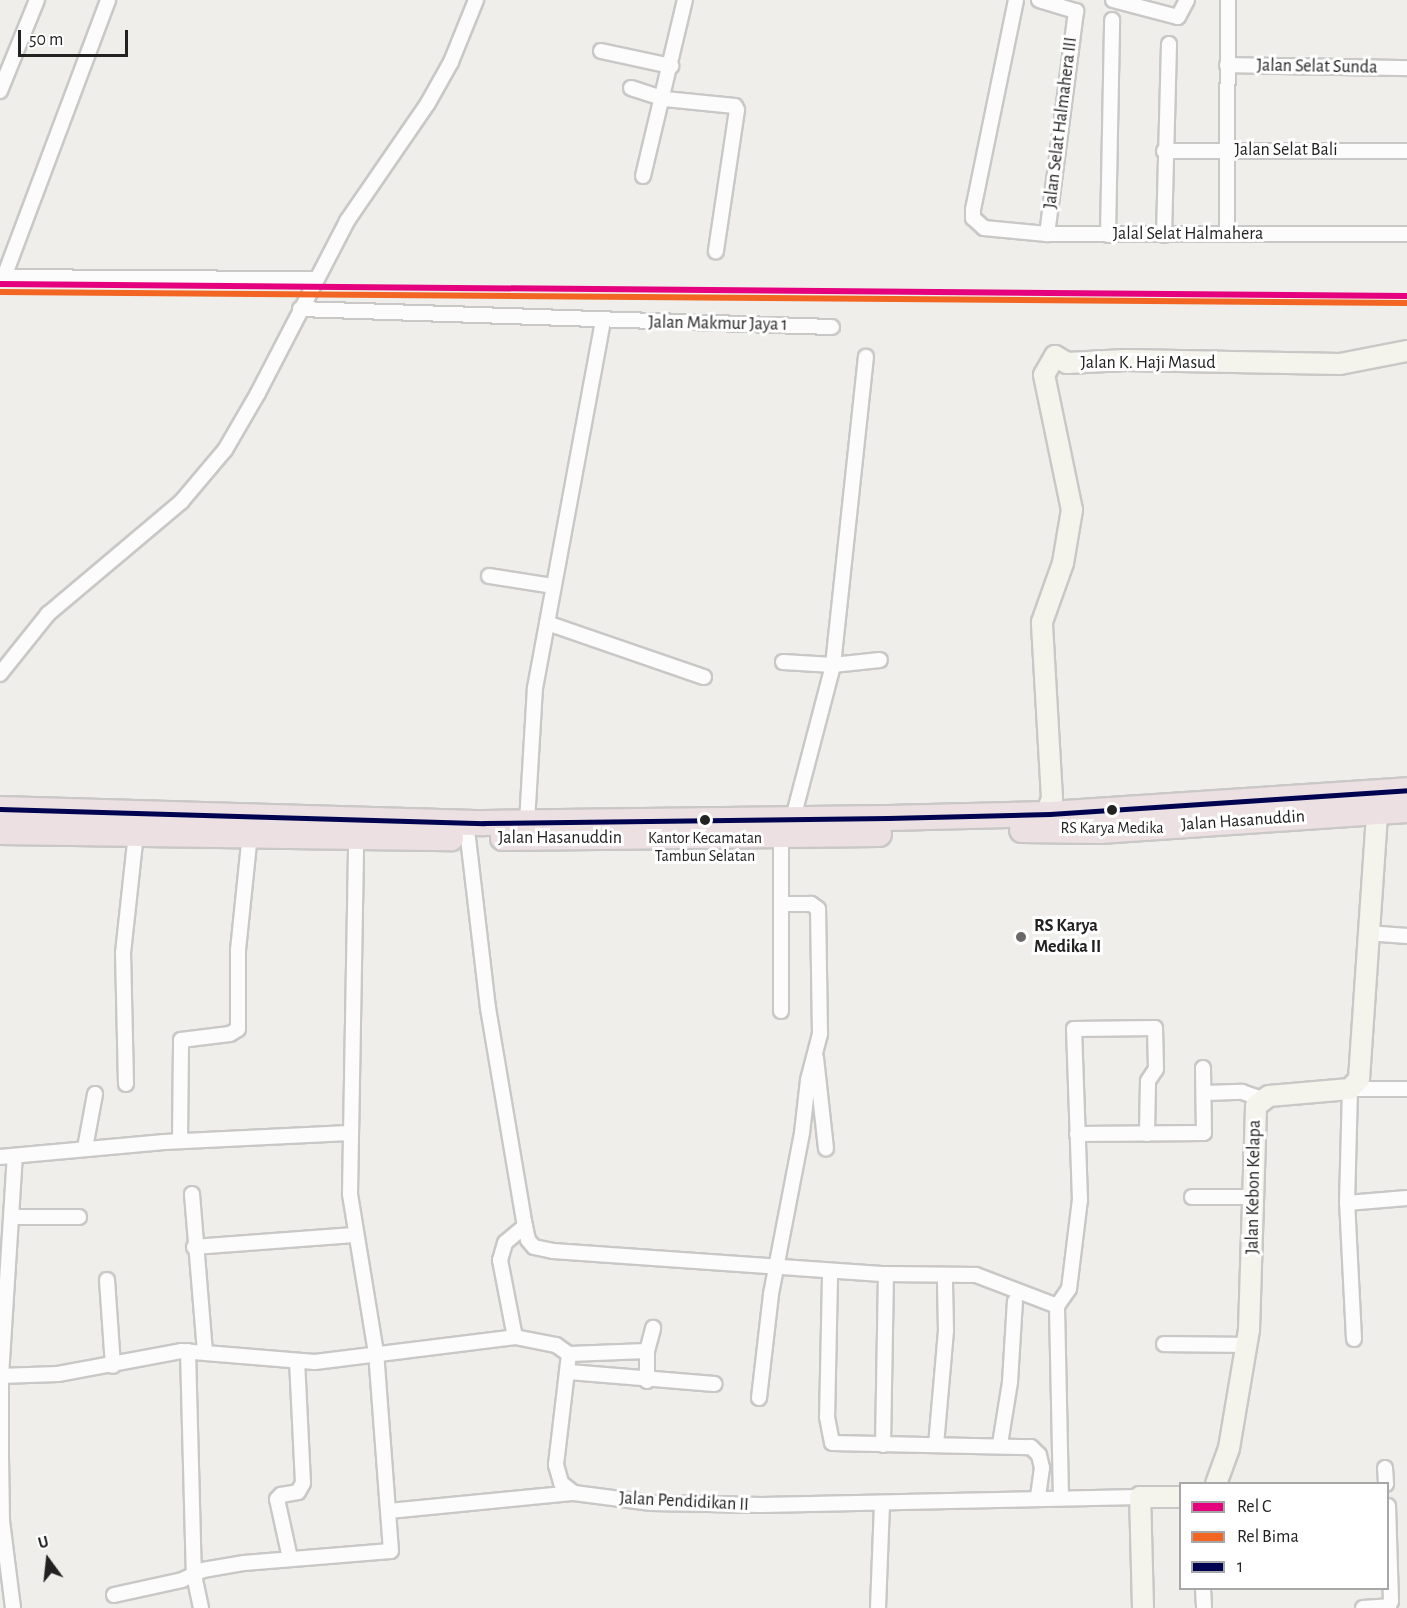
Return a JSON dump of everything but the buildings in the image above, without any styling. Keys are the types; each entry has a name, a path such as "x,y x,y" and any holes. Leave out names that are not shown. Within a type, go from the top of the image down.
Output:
{"highway":[{"name":"Jalan Hasanuddin","path":"0,832 468,838 787,827 1044,822 1100,831 1378,802 1407,790"},
{"name":"Jalan Hasanuddin","path":"1378,802 1407,810"},
{"name":"Jalan Hasanuddin","path":"0,809 787,827"}],"street":[{"path":"0,92 37,0"},
{"path":"108,0 2,277 315,279"},
{"path":"0,674 48,614 155,525 201,482 258,393 347,221 428,103 451,62 476,0"},
{"path":"643,176 665,99 683,0"},
{"name":"Jalal Selat Halmahera","path":"1016,0 973,218 984,228 1047,234 1108,235 1407,234"},
{"name":"Jalan Selat Halmahera III","path":"1039,0 1076,12 1047,234"},
{"path":"1113,0 1178,17 1187,0"},
{"path":"1227,234 1228,0"},
{"path":"1108,235 1112,20"},
{"path":"1164,235 1164,151 1169,44"},
{"path":"601,51 670,66"},
{"name":"Jalan Selat Sunda","path":"1227,65 1407,68"},
{"path":"631,88 665,99 735,106 737,110 716,251"},
{"name":"Jalan Selat Bali","path":"1164,151 1407,151"},
{"name":"Jalan Makmur Jaya 1","path":"300,309 603,322 832,327"},
{"path":"526,822 535,688 603,322"},
{"name":"Jalan K. Haji Masud","path":"1044,822 1052,772 1042,622 1063,563 1072,510 1044,375 1055,356 1067,363 1125,360 1340,364 1407,351"},
{"path":"781,1011 780,904 787,827 833,665 866,357"},
{"path":"489,576 553,586"},
{"path":"547,623 704,677"},
{"path":"783,662 833,665 880,660"},
{"path":"1354,1340 1347,1203 1350,1089 1359,1079 1363,1059 1367,933 1378,802"},
{"path":"126,1084 123,953 136,833"},
{"path":"180,1141 181,1040 230,1034 238,1029 238,950 250,834"},
{"path":"114,1595 194,1575 203,1570 290,1558 391,1551 376,1353 363,1261 354,1234 349,1133 356,837"},
{"path":"468,838 487,997 525,1226 528,1240 534,1246 553,1251 885,1274 976,1275 1057,1306"},
{"path":"780,904 811,904 818,909 822,995 816,1056 826,1148"},
{"path":"1367,933 1407,936"},
{"path":"1061,1498 1057,1306 1068,1289 1078,1238 1074,1029 1114,1031 1155,1028 1156,1069 1148,1081 1147,1134"},
{"path":"759,1398 777,1266 808,1080 816,1056"},
{"path":"1077,1134 1204,1133 1203,1068"},
{"path":"1350,1089 1407,1089"},
{"name":"Jalan Kebon Kelapa","path":"1217,1482 1229,1448 1246,1345 1254,1197 1255,1114 1262,1099 1350,1089"},
{"path":"1205,1093 1242,1092 1262,1099"},
{"path":"85,1148 95,1094"},
{"path":"0,1157 180,1141 349,1133"},
{"path":"13,1608 2,1521 1,1376 15,1156"},
{"path":"192,1194 194,1247 205,1351"},
{"path":"1192,1197 1254,1197"},
{"path":"1347,1203 1407,1198"},
{"path":"11,1216 79,1217"},
{"path":"515,1337 502,1288 500,1260 504,1243 525,1226"},
{"path":"194,1247 354,1234"},
{"path":"830,1277 829,1439 832,1443 1000,1444 1031,1447 1040,1455 1038,1498"},
{"path":"107,1280 113,1366"},
{"path":"883,1445 886,1280"},
{"path":"936,1445 946,1331 945,1282"},
{"path":"1000,1444 1010,1382 1015,1301"},
{"path":"646,1381 647,1351 653,1328"},
{"path":"1,1376 113,1366 188,1351 297,1362 515,1337 556,1345 569,1354 647,1351"},
{"path":"1164,1344 1246,1345"},
{"path":"188,1351 194,1575 201,1608"},
{"path":"569,1354 569,1372 556,1466 561,1482 574,1493"},
{"path":"290,1558 277,1499 281,1495 298,1492 303,1483 297,1362"},
{"path":"569,1372 646,1381 715,1384"},
{"path":"1385,1467 1386,1482"},
{"name":"Jalan Pendidikan II","path":"389,1511 574,1493 651,1503 711,1505 1140,1497"},
{"path":"1143,1608 1140,1497 1179,1497"},
{"path":"1141,1535 1160,1508 1179,1497"},
{"path":"878,1608 882,1503"},
{"path":"1363,1608 1389,1606 1391,1601 1389,1538"},
{"path":"1203,1590 1204,1608"}],"rail line":[{"name":"C","path":"0,284 1407,296"},
{"name":"Bima","path":"0,292 1407,303"}],"transit line":[{"name":"1","path":"0,809 484,823 888,818 1050,814 1407,790"}],"place":[{"name":"RS Karya Medika","path":"1112,810"},
{"name":"Kantor Kecamatan Tambun Selatan","path":"705,820"},
{"name":"RS Karya Medika II","path":"1021,937"}]}
